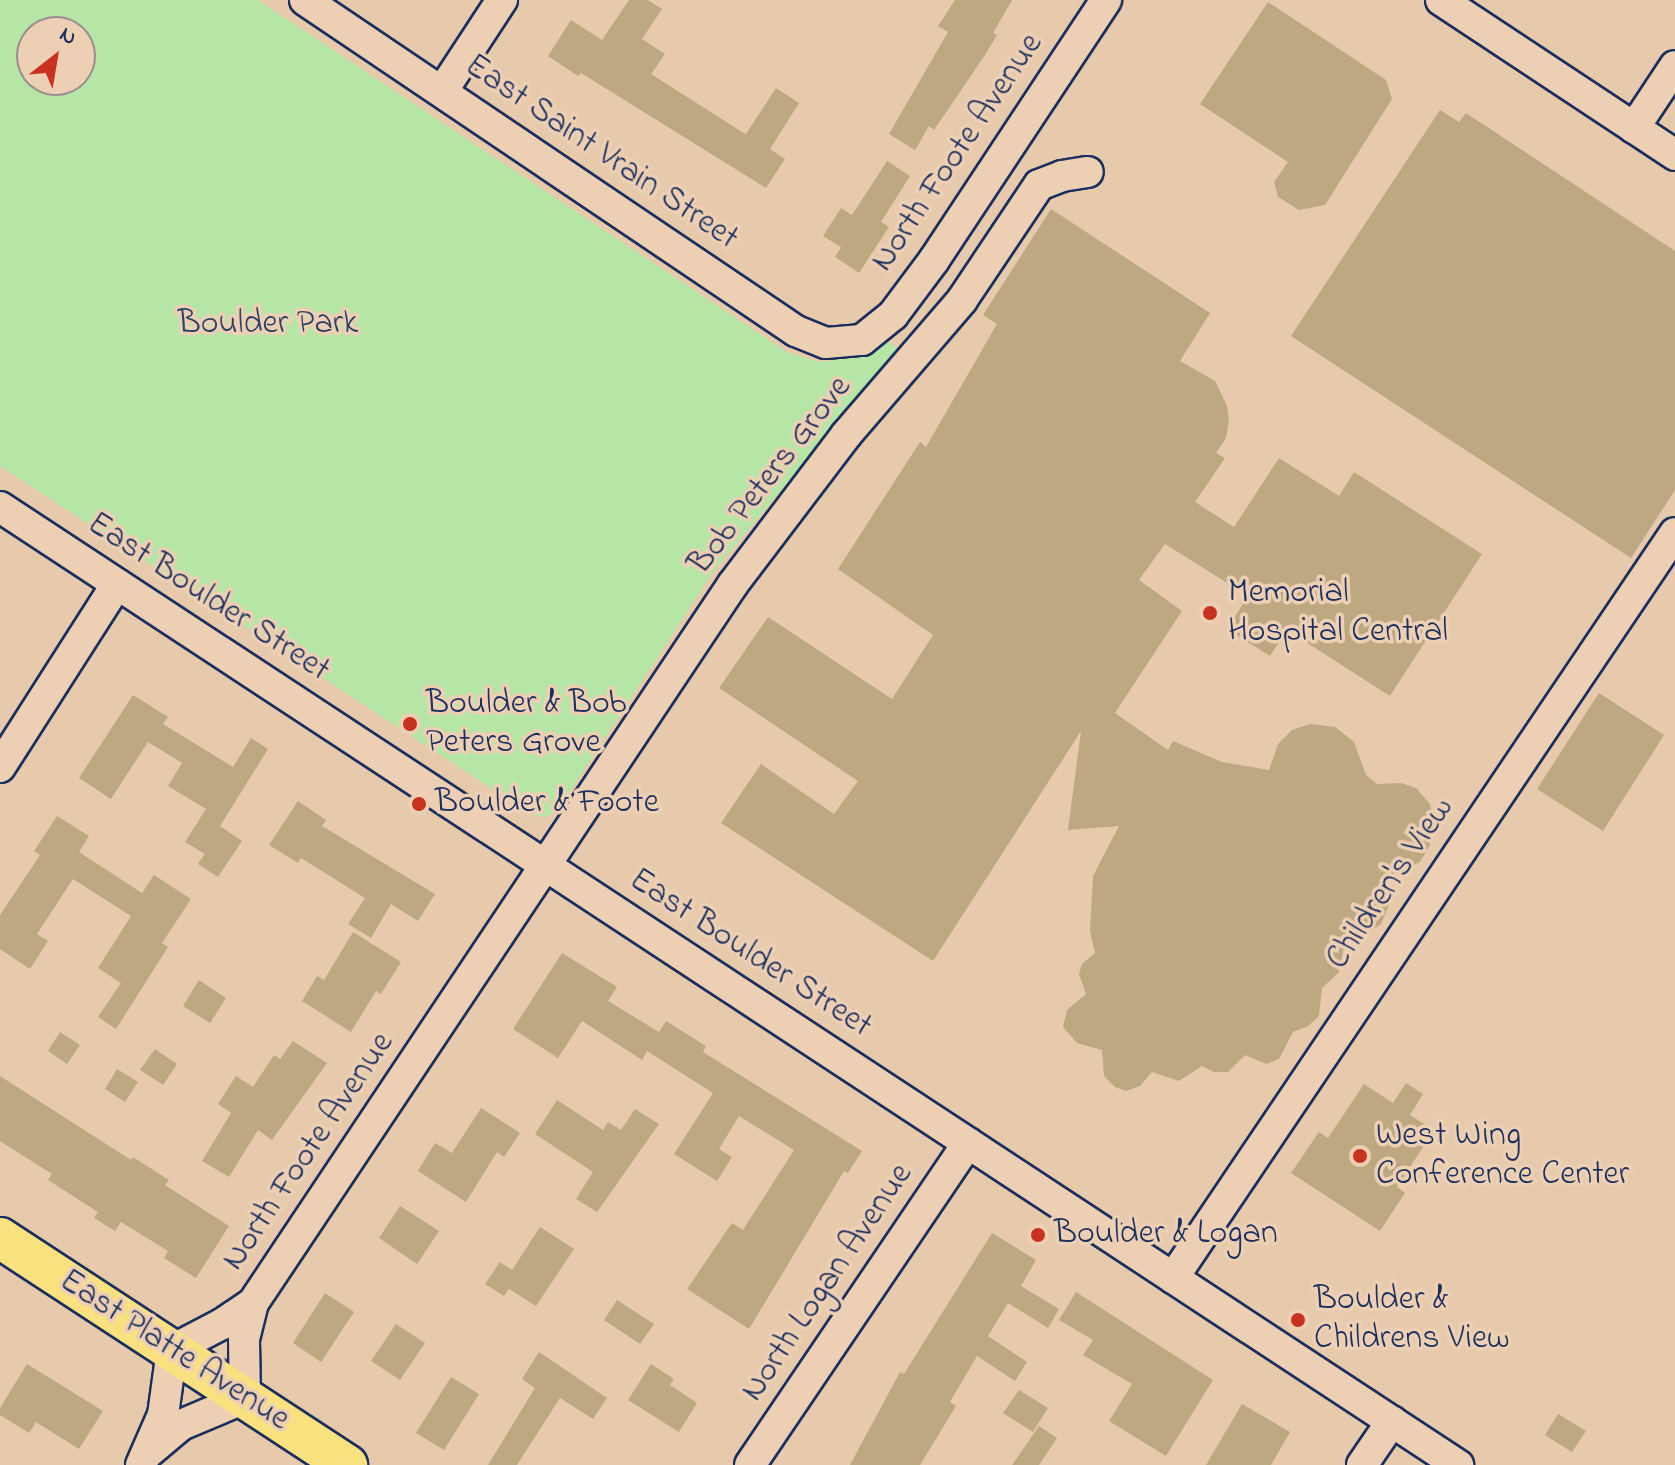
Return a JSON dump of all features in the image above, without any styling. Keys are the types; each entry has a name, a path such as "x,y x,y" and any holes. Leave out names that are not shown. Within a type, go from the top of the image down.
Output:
{"main road":[{"name":"East Platte Avenue","path":"0,1238 347,1465"}],"street":[{"name":"East Saint Vrain Street","path":"305,0 443,90 796,331 826,343 862,340"},
{"path":"443,90 502,0"},
{"name":"North Foote Avenue","path":"862,340 893,315 934,260 1106,0"},
{"path":"1441,0 1675,155"},
{"path":"1634,128 1675,66"},
{"name":"Bob Peters Grove","path":"545,865 733,584 846,435 962,300 1023,204 1039,185 1062,176 1088,172"},
{"name":"East Boulder Street","path":"0,507 1458,1465"},
{"name":"Children's View","path":"1173,1278 1675,533"},
{"path":"0,767 117,584"},
{"name":"North Foote Avenue","path":"172,1350 222,1324 253,1303 545,865"},
{"name":"North Logan Avenue","path":"750,1465 968,1143"},
{"path":"145,1458 181,1425 245,1398 244,1339 253,1303"},
{"path":"145,1458 163,1415 172,1350"},
{"path":"1362,1465 1392,1421"}],"green space":[{"name":"Boulder Park","path":"0,0 258,0 787,352 820,362 863,356 888,341 898,349 713,572 557,811 546,817 532,815 0,466"}],"building":[{"path":"629,0 648,0 662,9 642,39 665,54 651,74 742,132 746,134 776,88 799,103 770,149 785,159 766,188 581,73 578,76 548,56 571,20 602,40"},
{"path":"955,0 1012,0 993,33 997,35 985,55 934,130 929,126 915,150 889,134 948,32 938,26"},
{"path":"1268,2 1386,80 1392,99 1325,205 1299,210 1278,197 1274,182 1288,162 1200,104"},
{"path":"1440,110 1459,122 1466,113 1675,251 1675,490 1631,558 1291,336"},
{"path":"887,161 910,176 881,222 889,227 859,273 835,257 841,247 823,236 841,208 852,215"},
{"path":"1051,209 1210,313 1180,361 1215,381 1227,406 1229,420 1226,438 1216,453 1225,458 1195,502 1234,527 1279,458 1339,496 1354,472 1482,554 1390,696 1287,630 1270,656 1227,629 1248,596 1165,544 1139,580 1182,611 1115,713 1168,750 1173,741 1222,762 1269,770 1278,744 1292,730 1310,724 1335,727 1354,742 1366,775 1377,784 1401,783 1416,788 1430,804 1434,823 1430,845 1420,862 1392,875 1382,896 1389,905 1381,924 1368,933 1347,932 1339,972 1322,988 1319,1016 1308,1026 1293,1032 1279,1059 1266,1064 1245,1055 1228,1072 1214,1072 1202,1066 1179,1081 1152,1072 1140,1086 1126,1091 1115,1087 1104,1076 1102,1050 1077,1043 1063,1027 1067,1010 1086,994 1079,974 1082,964 1095,953 1090,931 1093,876 1119,826 1068,830 1081,731 933,961 721,823 761,764 834,814 858,781 719,688 768,617 892,699 933,635 838,569 920,442 926,447 997,324 983,315"},
{"path":"1599,693 1664,735 1603,831 1537,789"},
{"path":"133,695 168,717 163,724 233,767 251,738 268,749 220,826 242,841 218,877 198,864 205,854 185,842 206,809 168,786 182,763 148,742 111,799 79,778"},
{"path":"298,801 326,820 322,826 435,894 418,921 391,904 371,938 348,924 365,898 301,858 298,863 269,845"},
{"path":"57,816 89,836 79,852 142,893 154,875 191,899 162,943 168,947 116,1029 98,1017 121,983 98,968 131,916 73,879 37,934 48,941 30,969 0,949 0,915 40,855 34,851"},
{"path":"353,932 401,962 381,994 376,991 351,1032 302,1001 317,976 324,980"},
{"path":"562,953 617,987 608,1001 659,1032 666,1021 706,1046 703,1052 862,1151 848,1173 844,1171 749,1329 687,1289 732,1223 743,1230 794,1150 739,1116 719,1149 732,1157 717,1181 674,1154 713,1093 647,1051 642,1060 582,1021 558,1058 513,1029"},
{"path":"199,980 226,998 210,1023 183,1006"},
{"path":"60,1032 80,1045 67,1064 48,1051"},
{"path":"293,1041 327,1063 272,1140 258,1130 229,1177 202,1161 231,1113 218,1104 236,1076 253,1087 274,1055 280,1059"},
{"path":"155,1049 177,1064 163,1085 140,1070"},
{"path":"117,1069 138,1082 125,1102 105,1089"},
{"path":"0,1076 131,1160 133,1157 169,1180 165,1185 229,1226 196,1278 164,1258 168,1251 121,1222 115,1231 94,1218 98,1212 48,1180 52,1174 0,1141"},
{"name":"West Wing Conference Center","path":"1406,1083 1423,1094 1410,1115 1434,1130 1397,1187 1405,1193 1380,1231 1291,1173 1319,1132 1328,1138 1364,1084 1393,1103"},
{"path":"557,1100 603,1130 608,1122 621,1130 635,1109 659,1124 597,1212 576,1199 593,1172 535,1134"},
{"path":"481,1108 520,1133 504,1157 497,1152 466,1202 418,1171 435,1143 452,1153"},
{"path":"400,1206 439,1231 417,1264 379,1238"},
{"path":"540,1227 574,1249 536,1306 509,1289 504,1296 485,1284 500,1262 512,1270"},
{"path":"992,1233 1036,1260 1021,1286 1059,1309 1048,1328 1008,1303 988,1336 1027,1362 1015,1381 977,1356 950,1402 956,1406 920,1465 850,1465 900,1372 904,1374"},
{"path":"1076,1292 1213,1380 1166,1456 1109,1421 1132,1384 1083,1355 1093,1340 1059,1320"},
{"path":"325,1293 354,1312 321,1362 293,1343"},
{"path":"617,1300 654,1324 640,1344 604,1320"},
{"path":"396,1324 425,1343 400,1380 371,1361"},
{"path":"539,1352 607,1398 593,1419 560,1398 517,1465 488,1465 535,1388 522,1379"},
{"path":"27,1364 103,1411 79,1449 36,1422 29,1433 0,1415 0,1408"},
{"path":"651,1364 674,1379 670,1385 697,1403 679,1432 628,1400"},
{"path":"451,1377 479,1394 444,1450 416,1433"},
{"path":"1019,1390 1048,1408 1033,1432 1003,1413"},
{"path":"1242,1404 1290,1432 1271,1465 1206,1465"},
{"path":"1558,1414 1586,1431 1572,1452 1545,1435"},
{"path":"1039,1426 1057,1438 1039,1465 1012,1465"}],"place":[{"name":"Memorial Hospital Central","path":"1210,613"},
{"name":"Boulder & Bob Peters Grove","path":"410,724"},
{"name":"Boulder & Foote","path":"419,804"},
{"name":"West Wing Conference Center","path":"1360,1156"},
{"name":"Boulder & Logan","path":"1038,1235"},
{"name":"Boulder & Childrens View","path":"1298,1320"}]}
